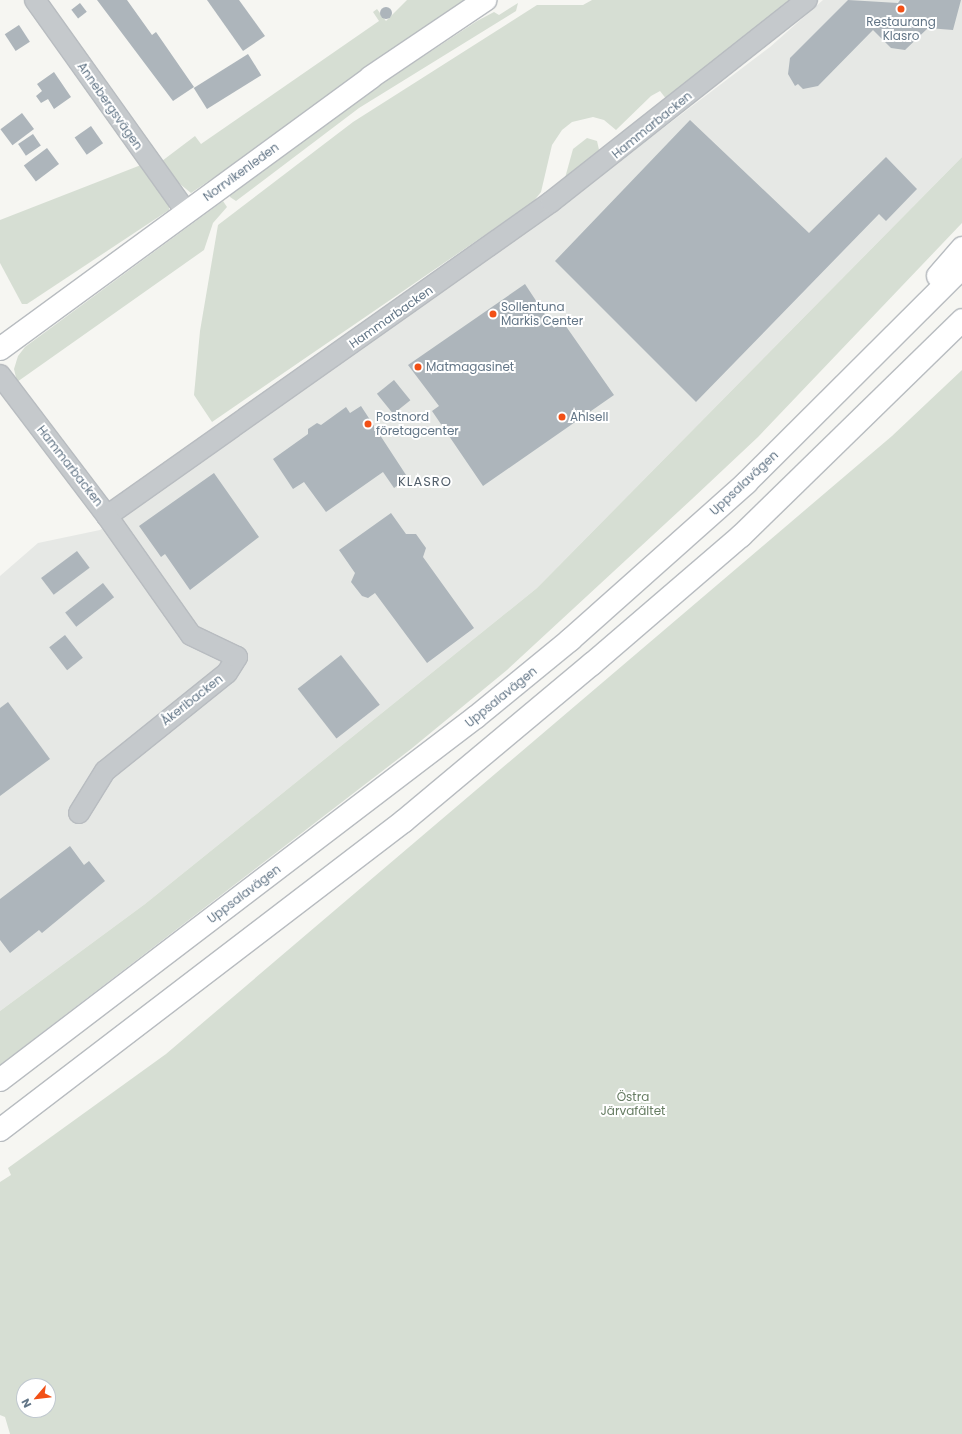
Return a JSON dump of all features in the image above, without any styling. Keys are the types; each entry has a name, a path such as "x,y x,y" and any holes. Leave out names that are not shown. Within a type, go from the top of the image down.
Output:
{"main road":[{"name":"Norrvikenleden","path":"0,349 371,77 485,0"},
{"path":"850,380 962,248"},
{"name":"Uppsalavägen","path":"0,1080 476,717 570,640 746,483 962,268"},
{"path":"0,1130 404,821 586,669 741,536 962,320"}],"street":[{"name":"Annebergsvägen","path":"35,0 186,212"},
{"name":"Hammarbacken","path":"0,375 107,516 551,202 807,0"},
{"name":"Åkeribacken","path":"79,813 104,771 226,673 237,657 191,635 107,516"}],"shaded area":[{"path":"823,0 962,0 962,157 537,588 145,904 0,1011 0,576 38,543 100,530 376,338 525,233 770,47"}],"green space":[{"path":"407,0 464,0 219,177 213,178 191,193 175,180 162,161 195,136 201,144 379,21 373,12 377,9 386,21"},
{"path":"592,0 795,0 667,100 660,91 651,96 616,130 604,120 593,117 572,122 562,130 552,145 541,192 533,202 212,422 194,395 200,331 218,225 353,122 537,5 583,5"},
{"path":"518,3 516,11 359,108 236,201 230,197 230,194 363,96 477,21 494,12 499,15"},
{"path":"587,138 597,141 600,154 565,178 573,149"},
{"path":"962,157 962,223 758,437 507,670 411,749 0,1065 0,1011 145,904 537,588"},
{"path":"141,165 169,203 169,210 27,304 22,304 0,263 0,220"},
{"path":"223,201 227,207 213,223 204,250 17,382 14,369 18,356 25,347"},
{"name":"Östra Järvafältet","path":"962,370 962,1434 10,1434 5,1417 0,1415 0,1182 11,1175 8,1168 166,1054 892,436"}],"building":[{"path":"97,0 127,0 152,35 156,32 194,87 173,101"},
{"path":"207,0 239,0 265,36 243,51"},
{"path":"848,0 898,3 900,0 961,0 953,30 928,28 905,50 891,48 873,30 818,86 803,89 798,84 795,86 788,74 790,58"},
{"path":"80,3 87,12 78,18 71,10"},
{"path":"384,7 388,7 392,13 388,19 384,19 380,15 380,11"},
{"path":"19,25 30,42 16,51 5,34"},
{"path":"248,54 261,75 207,109 194,88"},
{"path":"54,72 71,97 54,109 48,99 41,103 36,96 42,91 37,84"},
{"path":"22,113 34,129 12,145 0,129"},
{"path":"690,120 809,233 886,157 917,189 886,221 879,214 696,402 555,261"},
{"path":"91,126 103,143 87,155 75,137"},
{"path":"33,134 41,146 26,156 18,144"},
{"path":"47,148 59,164 36,181 24,165"},
{"path":"525,284 554,328 563,322 614,395 483,486 432,411 439,406 408,365"},
{"path":"394,380 410,400 393,414 377,394"},
{"path":"361,406 408,478 394,488 383,472 326,512 304,482 293,489 273,459 308,434 308,429 317,423 321,425 346,407 350,413"},
{"path":"214,473 259,537 190,590 165,554 161,557 139,526"},
{"path":"391,513 406,534 416,534 426,548 423,557 474,628 427,663 375,593 368,598 362,596 351,582 355,573 339,550"},
{"path":"77,551 90,568 54,595 41,578"},
{"path":"103,583 114,597 76,627 65,613"},
{"path":"65,635 83,658 67,670 49,647"},
{"path":"341,655 380,705 336,739 298,689"},
{"path":"8,702 50,759 0,796 0,708"},
{"path":"70,846 84,865 89,861 105,881 42,933 39,930 10,953 0,940 0,899"}],"place":[{"name":"Restaurang Klasro","path":"901,9"},
{"name":"Sollentuna Markis Center","path":"493,314"},
{"name":"Matmagasinet","path":"418,367"},
{"name":"Ahlsell","path":"562,417"},
{"name":"Postnord företagcenter","path":"368,424"}],"district":[{"name":"KLASRO","path":"425,482"}]}
